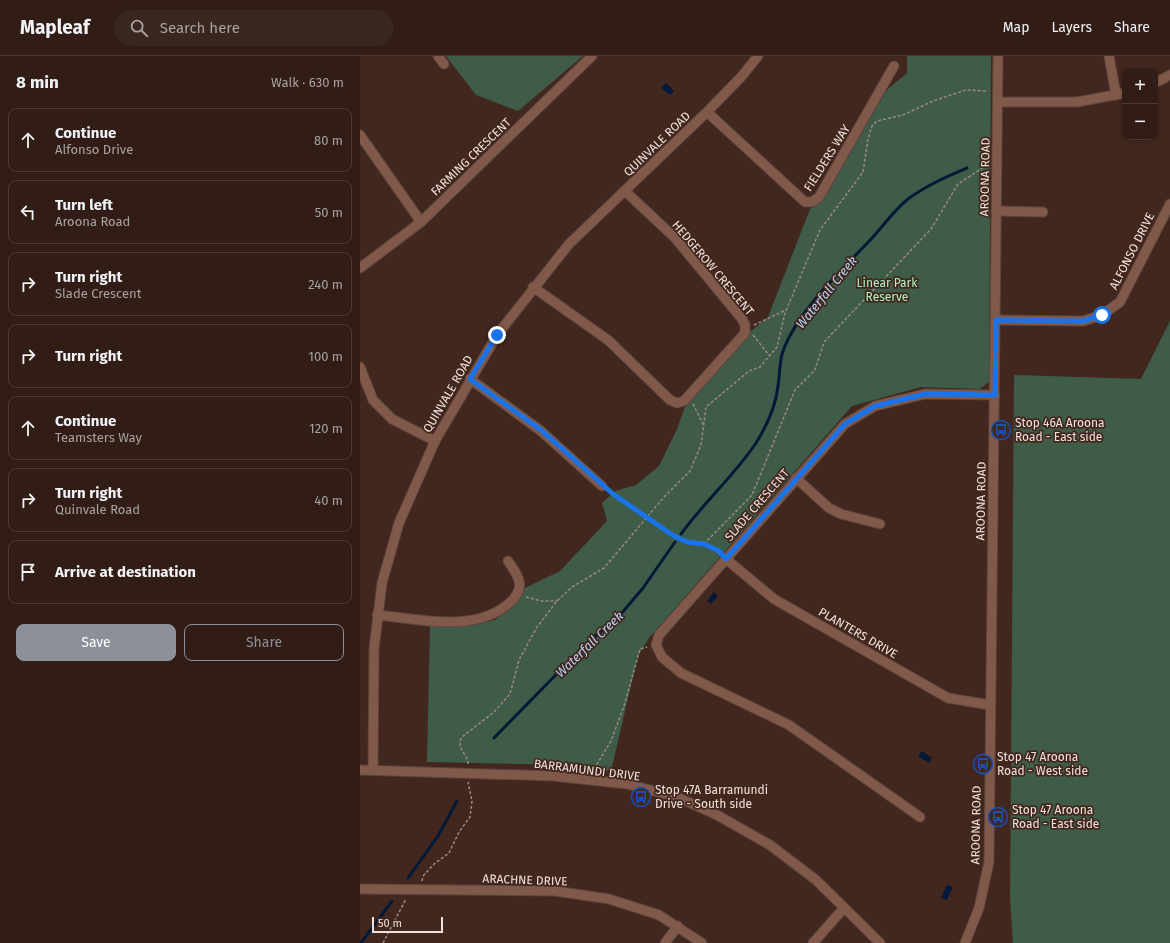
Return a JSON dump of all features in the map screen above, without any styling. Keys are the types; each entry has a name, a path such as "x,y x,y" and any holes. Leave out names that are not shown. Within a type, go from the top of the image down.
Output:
{"street":[{"path":"438,56 444,64"},
{"name":"FARMING CRESCENT","path":"360,268 421,222 592,56"},
{"name":"QUINVALE ROAD","path":"373,770 374,648 377,616 388,560 399,523 435,441 497,335 533,287 569,244 707,112 742,76 758,56"},
{"name":"AROONA ROAD","path":"965,943 979,908 989,862 998,56"},
{"path":"998,102 1077,102 1121,94 1109,56"},
{"name":"FIELDERS WAY","path":"707,112 805,202 812,202 819,197 894,66"},
{"path":"1158,81 1170,75"},
{"path":"360,134 421,222"},
{"name":"HEDGEROW CRESCENT","path":"533,287 608,340 670,400 677,403 684,401 745,333 746,325 675,238 625,191"},
{"name":"ALFONSO DRIVE","path":"996,320 1083,321 1102,315 1120,302 1170,204"},
{"path":"996,211 1043,212"},
{"path":"360,367 373,400 392,419 435,441"},
{"path":"470,379 541,430 602,486"},
{"name":"SLADE CRESCENT","path":"656,645 659,634 845,424 875,406 925,394 995,395"},
{"path":"796,478 829,508 841,514 880,524"},
{"name":"PLANTERS DRIVE","path":"726,559 774,599 948,698 990,705"},
{"path":"377,616 472,621 494,614 518,595 520,586 519,576 508,561"},
{"path":"656,645 662,657 681,673 789,725 920,817"},
{"name":"BARRAMUNDI DRIVE","path":"360,770 552,776 619,783 677,797 717,815 770,845 816,880 880,943"},
{"name":"ARACHNE DRIVE","path":"360,889 554,891 609,899 659,915 702,943"},
{"path":"813,943 844,908"},
{"path":"665,943 678,926"}],"path":[{"path":"383,943 408,895 411,882 422,883 423,876 434,864 449,853 459,832 470,817 472,798 468,790 468,761 459,746 459,742 462,737 494,712 510,694 518,660 537,627 557,601 572,587 604,568 664,497 690,471 701,445 706,407 749,370 760,367 777,347 786,310 820,230 863,172 868,139 872,126 877,121 902,115 933,101 966,90 998,91"},
{"path":"704,544 752,495 795,390 815,370 824,342 931,229 958,184 972,177 984,166 997,162"},
{"path":"745,329 786,310"},
{"path":"745,329 754,335 770,356"},
{"path":"689,395 704,426"},
{"path":"602,486 647,518 687,542 704,544 719,551 726,559"},
{"path":"518,595 541,601 557,601"},
{"path":"594,769 611,741 624,706 640,649 656,645"}],"green space":[{"path":"446,56 583,56 518,111 476,95"},
{"name":"Linear Park Reserve","path":"907,56 991,56 989,382 980,389 921,387 852,406 649,638 638,656 611,771 564,765 427,762 430,625 469,626 495,620 517,602 523,589 560,571 607,521 602,503 615,491 636,485 659,466 677,429 685,407 750,332 768,317 810,209 821,202 884,94 907,73"},
{"path":"1170,321 1170,943 1013,943 1010,899 1014,375 1141,379"}],"water":[{"path":"666,83 674,91 670,95 661,88"},
{"path":"714,592 718,596 711,604 707,601"},
{"path":"922,751 932,758 929,763 918,756"},
{"path":"947,885 953,887 947,900 941,898"}],"waterway":[{"name":"Waterfall Creek","path":"681,534 738,467 760,437 775,401 783,351 799,320 810,305 903,203 929,185 967,168"},
{"name":"Waterfall Creek","path":"494,738 591,639 615,621 643,588 675,542"},
{"name":"Waterfall Creek","path":"408,878 438,836 457,801"},
{"name":"Waterfall Creek","path":"361,943 392,901"}],"place":[{"name":"Stop 46A Aroona Road - East side","path":"1001,430"},
{"name":"Stop 47 Aroona Road - West side","path":"983,764"},
{"name":"Stop 47A Barramundi Drive - South side","path":"641,797"},
{"name":"Stop 47 Aroona Road - East side","path":"998,817"}],"route":[{"path":"497,335 470,379 541,430 602,486 613,494 674,536 687,542 704,544 719,551 726,559 845,424 875,406 925,394 995,395 996,320 1083,321 1102,315"}]}
